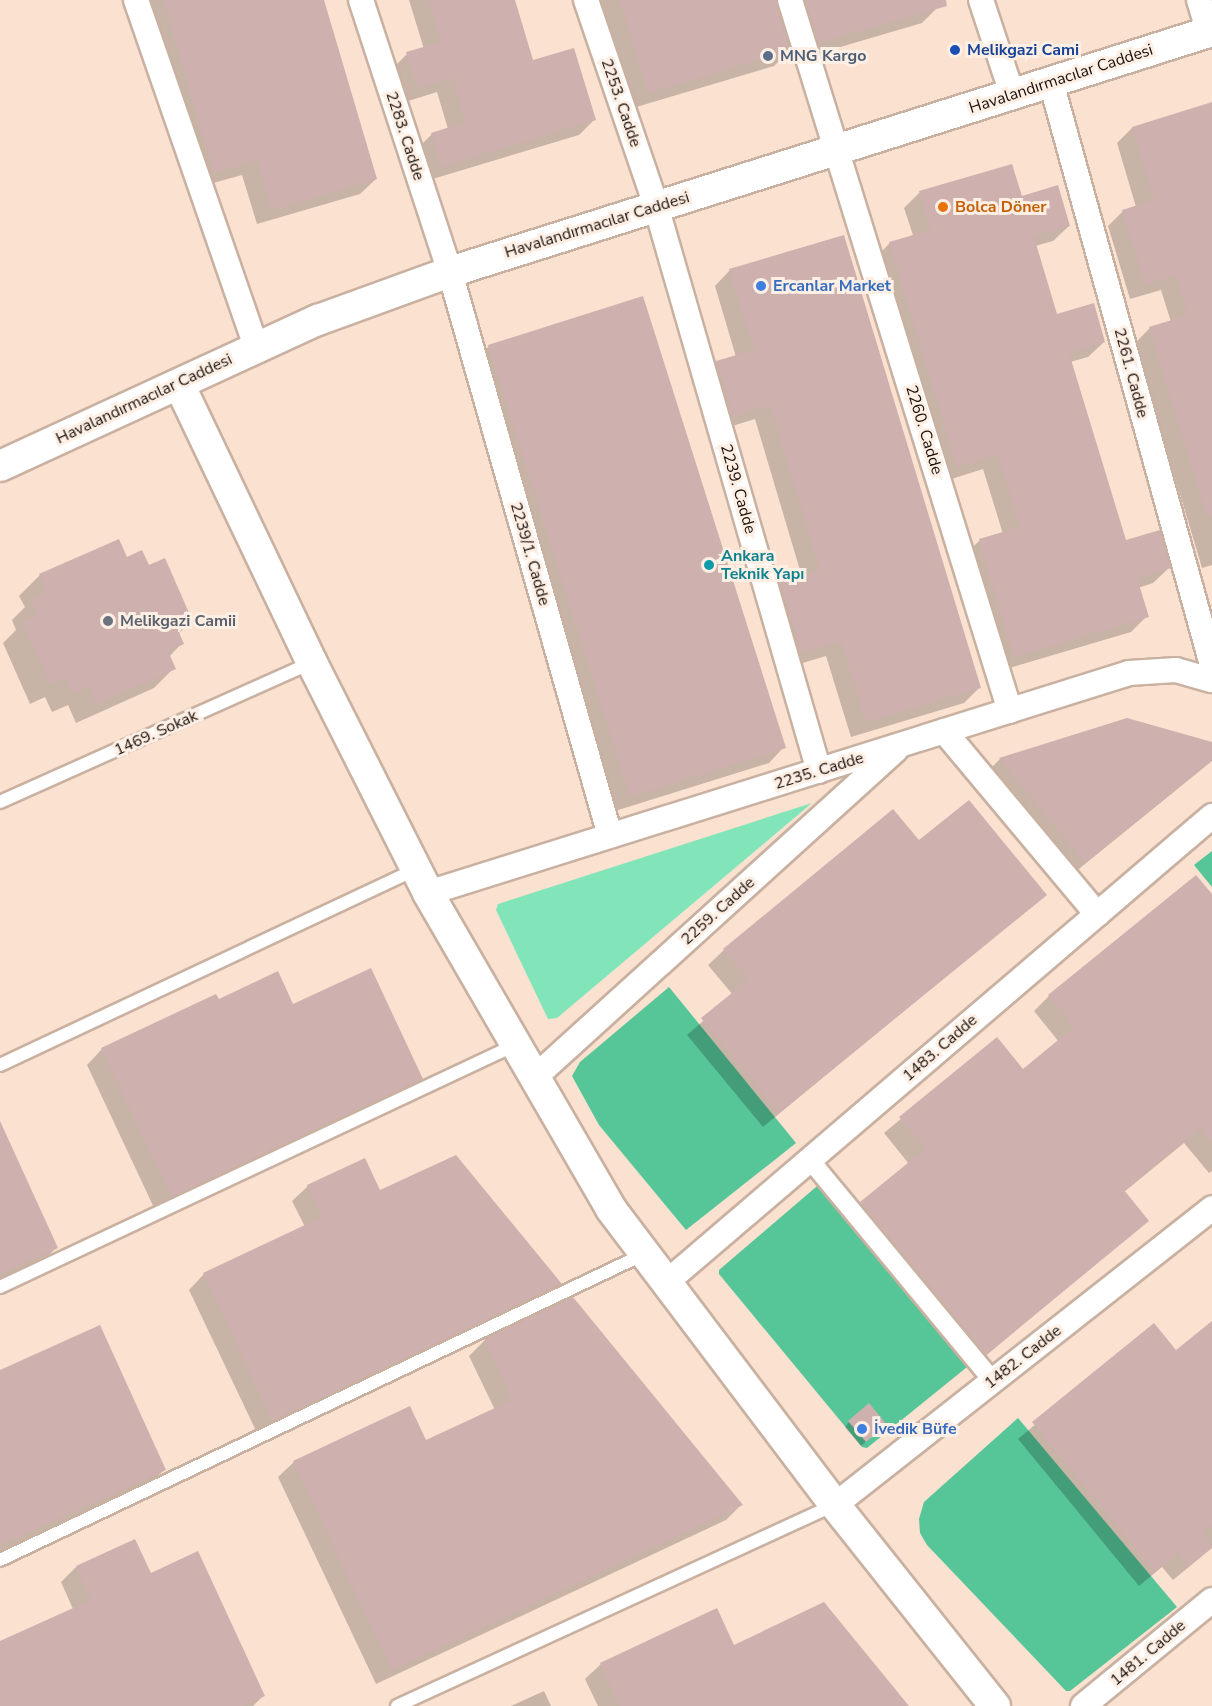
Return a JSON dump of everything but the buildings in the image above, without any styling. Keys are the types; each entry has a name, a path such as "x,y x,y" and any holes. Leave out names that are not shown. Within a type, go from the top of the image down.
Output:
{"street":[{"path":"136,0 256,347"},
{"name":"2283. Cadde","path":"361,0 450,272"},
{"name":"2253. Cadde","path":"586,0 656,207"},
{"name":"2260. Cadde","path":"789,0 838,150 1010,711"},
{"path":"981,0 1012,94"},
{"path":"1199,0 1211,31"},
{"name":"Havalandırmacılar Caddesi","path":"0,466 256,347 450,272 1211,31"},
{"name":"2261. Cadde","path":"1051,82 1212,665"},
{"name":"2239. Cadde","path":"656,207 819,771"},
{"name":"2239/1. Cadde","path":"450,272 610,836"},
{"path":"180,384 312,663 422,881 611,1209 668,1281 835,1504 995,1706"},
{"name":"2235. Cadde","path":"422,881 610,836 1129,673 1176,670 1212,680"},
{"path":"944,732 1097,914"},
{"name":"2259. Cadde","path":"535,1077 902,745"},
{"name":"1483. Cadde","path":"668,1281 1212,816"},
{"path":"810,1160 993,1381"},
{"name":"1482. Cadde","path":"835,1504 1212,1209"},
{"name":"1481. Cadde","path":"1083,1706 1212,1600"}],"lane":[{"name":"1469. Sokak","path":"0,802 312,663"},
{"path":"0,1065 422,881"},
{"path":"0,1287 516,1045"},
{"path":"0,1560 646,1253"},
{"path":"397,1706 835,1504"}],"shaded area":[{"path":"0,0 1212,0 1212,1706 0,1706"}],"green space":[{"path":"812,803 557,1018 548,1019 496,910 498,904"},
{"path":"1212,851 1212,887 1194,865"},
{"path":"669,987 796,1143 686,1230 599,1125 572,1076 580,1062"},
{"path":"823,1181 972,1363 867,1448 862,1447 719,1274 719,1270"},
{"path":"1018,1418 1177,1607 1070,1691 1066,1691 927,1545 920,1533 919,1519 924,1502"}],"place":[{"name":"Melikgazi Cami","path":"955,50"},
{"name":"MNG Kargo","path":"768,56"},
{"name":"Bolca Döner","path":"943,207"},
{"name":"Ercanlar Market","path":"761,286"},
{"name":"Ankara Teknik Yapı","path":"709,565"},
{"name":"Melikgazi Camii","path":"108,621"},
{"name":"İvedik Büfe","path":"862,1429"}]}
